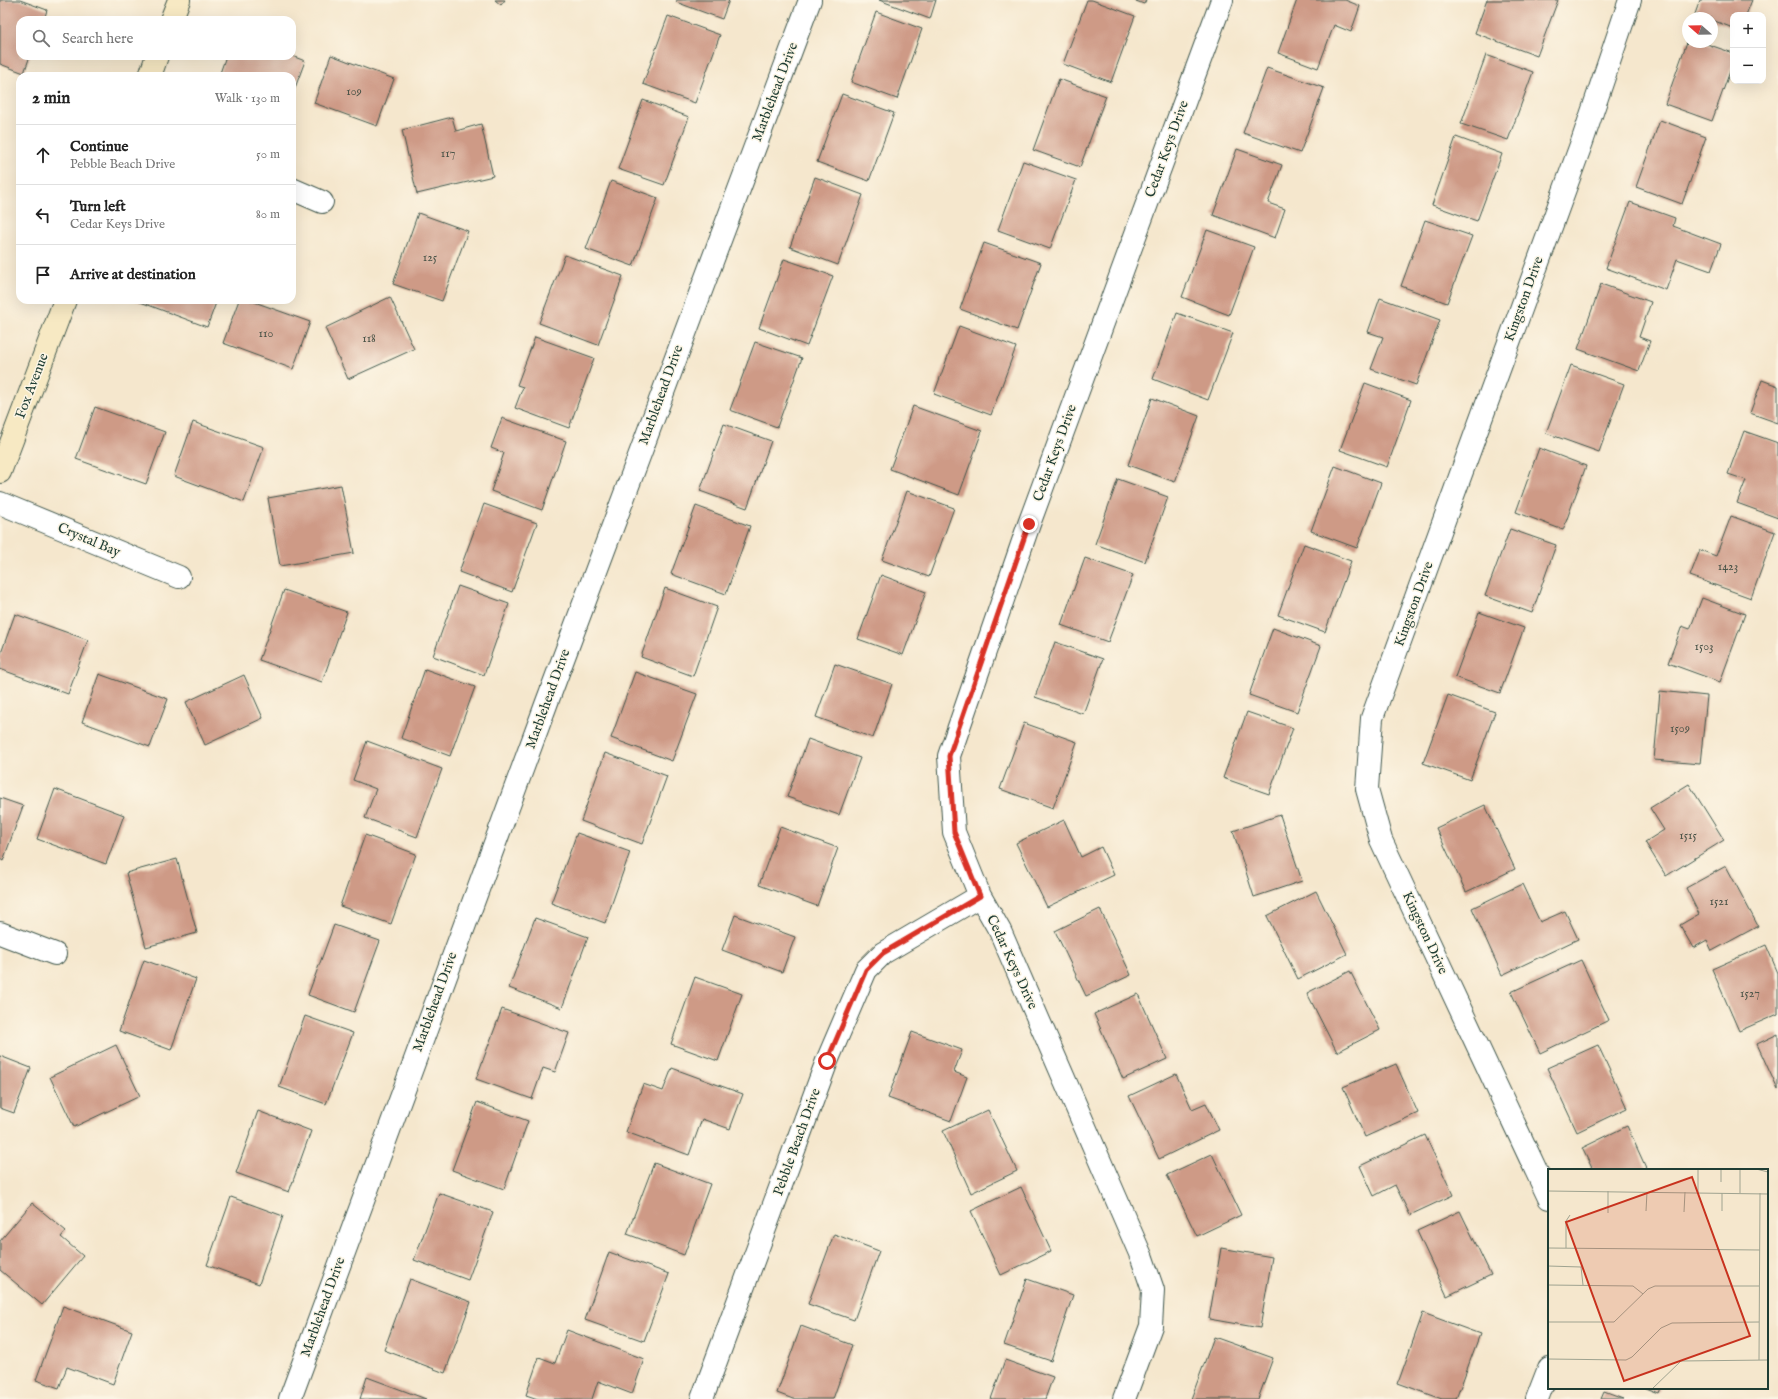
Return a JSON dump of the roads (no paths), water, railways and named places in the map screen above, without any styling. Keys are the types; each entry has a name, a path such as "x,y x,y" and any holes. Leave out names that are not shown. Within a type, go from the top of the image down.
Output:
{"main road":[{"path":"173,16 179,0"},
{"path":"152,72 156,60"},
{"name":"Fox Avenue","path":"0,472 63,304"}],"street":[{"name":"Marblehead Drive","path":"290,1399 550,694 810,0"},
{"name":"Cedar Keys Drive","path":"1124,1399 1151,1326 1153,1290 1139,1251 1000,931 980,896 954,832 949,756 1031,516 1222,0"},
{"name":"Kingston Drive","path":"1548,1196 1381,840 1367,789 1372,718 1582,142 1630,0"},
{"path":"296,191 322,202"},
{"name":"Crystal Bay","path":"0,503 178,577"},
{"name":"Pebble Beach Drive","path":"702,1399 827,1061 866,970 883,953 980,896"},
{"path":"0,933 54,954"},
{"path":"1537,1399 1548,1371"}]}
